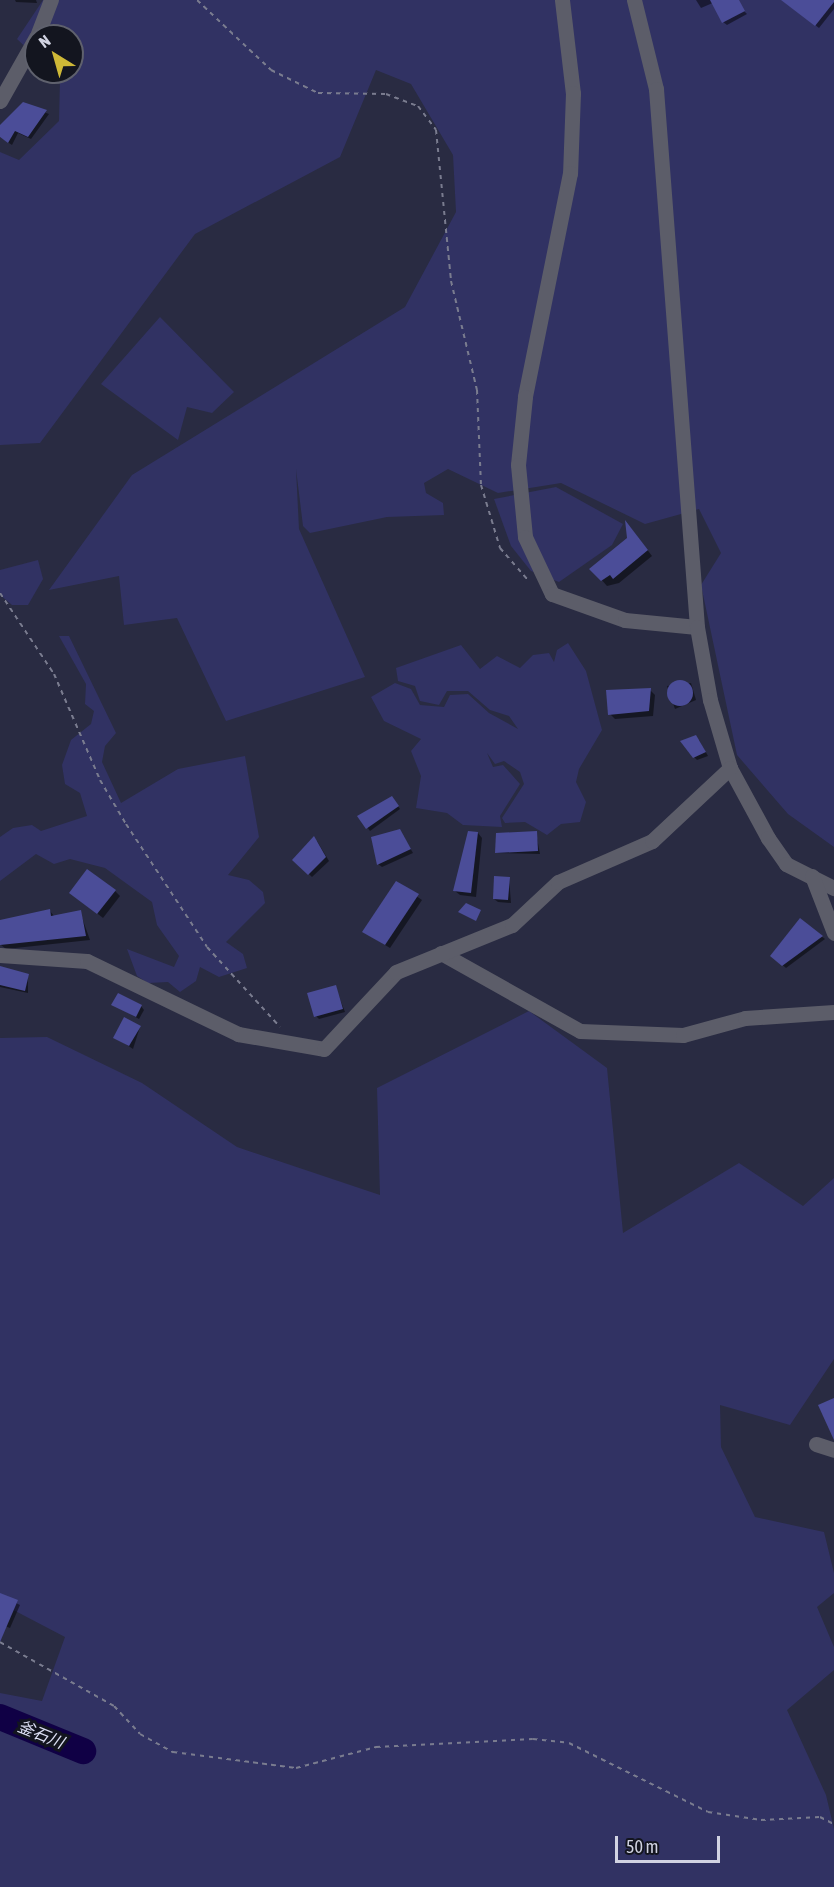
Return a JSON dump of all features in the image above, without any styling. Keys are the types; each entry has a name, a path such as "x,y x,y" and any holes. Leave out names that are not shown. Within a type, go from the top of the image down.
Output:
{"street":[{"path":"41,24 51,0"},
{"path":"562,0 573,93 570,173 525,397 518,465 525,537 552,594 626,620 696,627"},
{"path":"634,0 656,89 696,627 730,768 786,864 834,888"},
{"path":"0,101 24,58"},
{"path":"0,955 87,961 238,1034 324,1049 396,972 512,925 558,882 652,841 730,768"},
{"path":"812,876 834,933"},
{"path":"441,954 580,1031 683,1035 745,1018 834,1012"},
{"path":"816,1444 834,1450"}],"path":[{"path":"197,0 271,70 318,93 386,94 418,106 436,130 452,281 477,390 481,485 500,548 531,582"},
{"path":"0,593 54,674 100,780 168,890 207,947 296,1044"},
{"path":"0,1642 114,1706 140,1734 173,1752 296,1768 376,1747 533,1739 569,1743 708,1812 761,1820 820,1817 834,1824"}],"shaded area":[{"path":"43,0 834,0 834,847 788,814 737,755 701,585 721,553 699,509 645,524 561,483 498,493 448,469 424,483 426,493 443,503 444,515 387,517 310,533 303,526 296,469 299,529 365,677 226,721 177,618 124,625 119,576 49,590 132,475 405,307 456,212 453,155 411,84 376,70 340,157 195,234 40,443 0,445 0,152 19,160 59,121 60,84 84,84 84,24 27,24"},
{"path":"24,28 24,46 17,39"},
{"path":"160,317 234,392 212,413 187,407 178,440 101,384"},
{"path":"556,487 623,524 612,545 559,582 531,571 511,546 494,499"},
{"path":"38,560 43,579 28,605 12,605 0,595 0,570"},
{"path":"59,636 69,636 116,733 105,746 102,762 121,803 178,769 245,756 259,837 228,875 249,880 263,892 265,903 226,942 243,954 247,968 219,977 200,967 196,981 180,992 168,982 148,983 137,976 127,949 174,967 179,956 157,925 152,902 105,868 70,859 54,864 36,854 0,881 0,837 13,828 32,825 41,831 87,816 80,793 65,784 62,765 71,740 91,724 94,711 85,704 86,684"},
{"path":"568,643 586,671 602,730 579,769 576,782 586,802 580,822 561,824 547,835 525,822 505,823 502,818 524,784 520,772 504,761 495,764 487,753 493,767 503,765 520,784 500,816 502,827 463,825 447,813 416,808 421,776 411,751 421,739 384,721 371,697 395,683 411,689 420,705 444,707 450,695 468,694 489,713 518,729 509,716 490,710 468,691 447,691 439,705 420,701 415,686 398,681 396,668 461,645 480,669 497,656 520,668 533,655 549,653 554,662 557,650"},
{"path":"529,1011 607,1068 623,1233 739,1163 803,1206 834,1178 834,1359 790,1425 720,1405 721,1447 755,1517 824,1532 834,1573 834,1593 817,1607 834,1647 834,1670 787,1710 826,1795 834,1829 834,1887 0,1887 0,1693 42,1701 65,1637 0,1603 0,1038 47,1037 142,1083 237,1147 380,1195 377,1088"}],"building":[{"path":"710,0 739,0 745,11 722,23"},
{"path":"781,0 834,0 834,2 815,26"},
{"path":"23,102 47,110 28,137 15,131 8,143 0,137 0,125"},
{"path":"625,520 648,550 613,579 610,575 601,581 589,569 627,538"},
{"path":"680,680 690,683 693,693 690,703 680,706 670,703 667,693 670,683"},
{"path":"651,688 649,711 608,715 606,690"},
{"path":"696,735 706,752 693,758 680,741"},
{"path":"392,796 399,806 366,829 357,816"},
{"path":"400,829 411,849 377,865 371,837"},
{"path":"468,831 478,832 471,893 453,891"},
{"path":"537,831 538,851 495,853 496,833"},
{"path":"314,836 326,857 308,875 292,860"},
{"path":"87,869 116,890 97,914 69,893"},
{"path":"494,876 510,877 508,900 493,899"},
{"path":"396,881 419,894 385,945 362,932"},
{"path":"466,903 481,910 476,921 458,912"},
{"path":"50,909 51,916 81,910 86,936 0,945 0,920"},
{"path":"800,918 823,936 782,966 770,956"},
{"path":"0,966 29,974 25,991 0,985"},
{"path":"336,985 343,1009 314,1017 307,993"},
{"path":"118,993 142,1005 136,1017 111,1005"},
{"path":"124,1017 141,1026 129,1046 113,1038"},
{"path":"834,1398 834,1440 818,1405"},
{"path":"0,1593 18,1600 0,1642"}],"waterway":[{"name":"釜石川","path":"0,1717 83,1751"}]}
